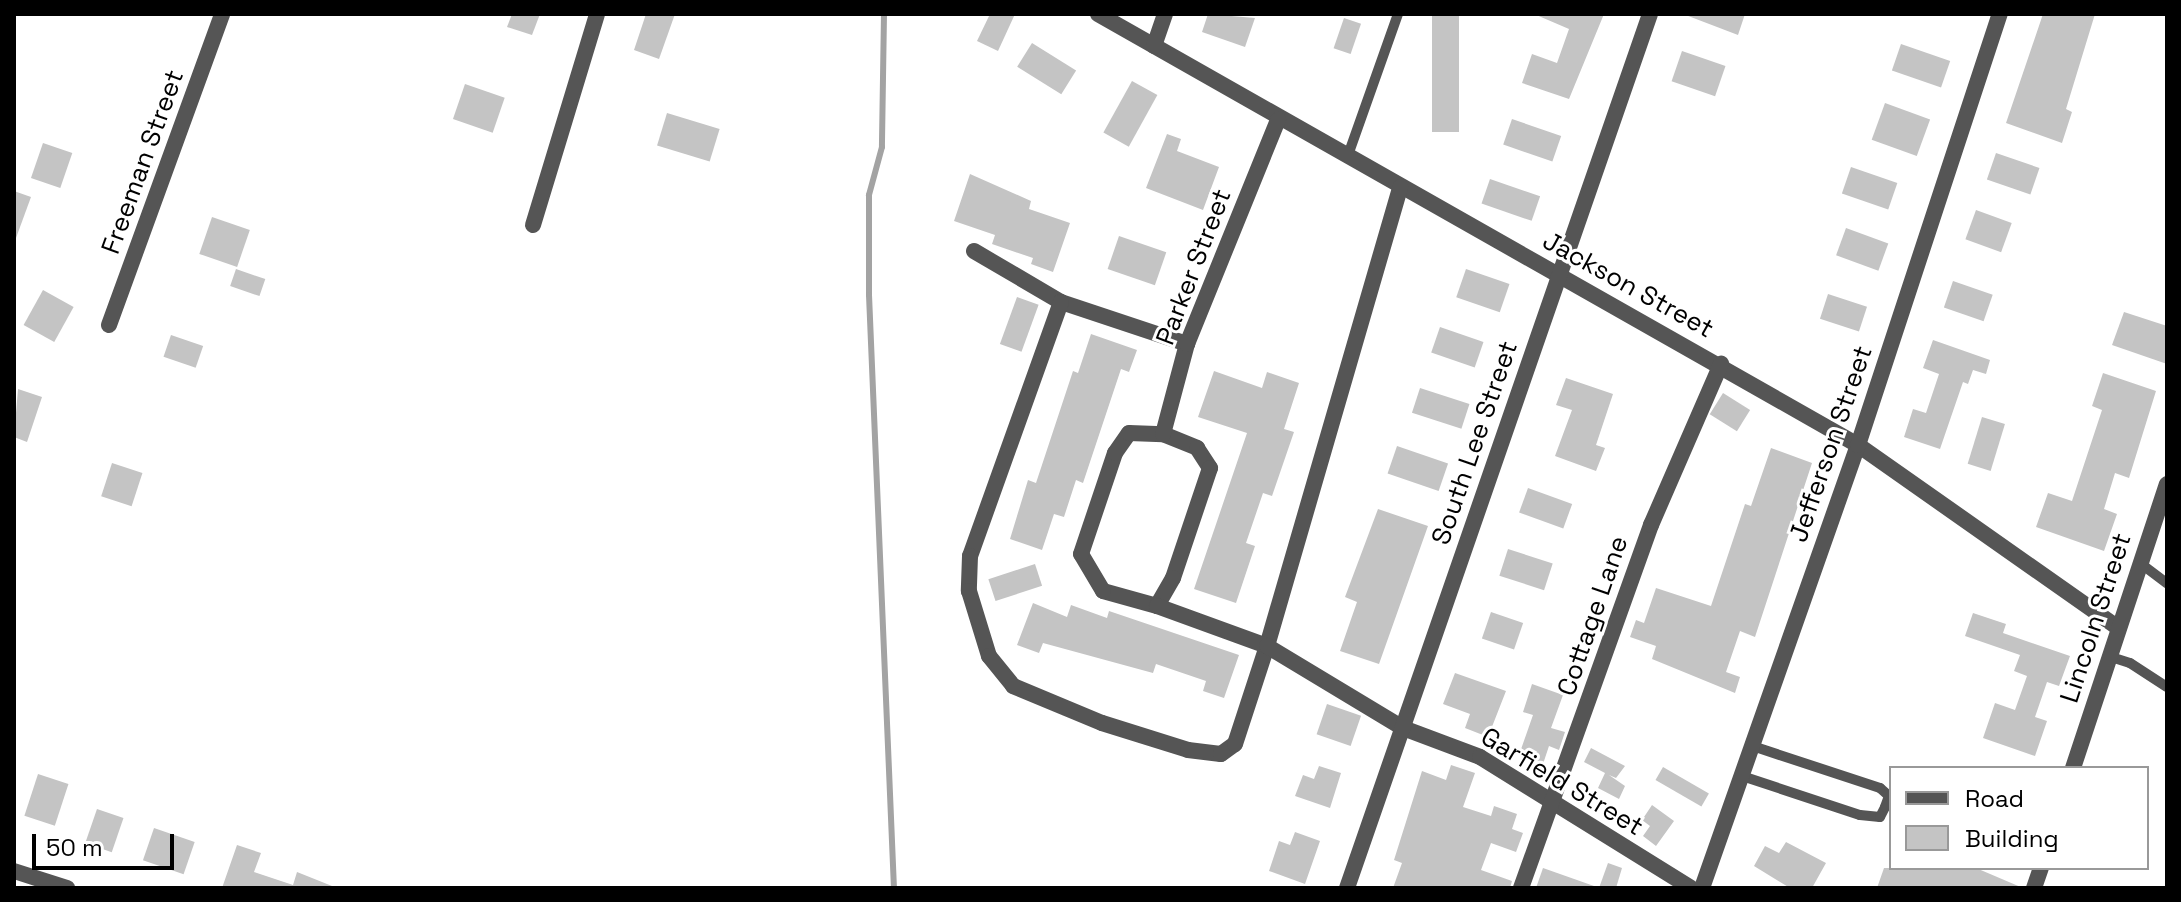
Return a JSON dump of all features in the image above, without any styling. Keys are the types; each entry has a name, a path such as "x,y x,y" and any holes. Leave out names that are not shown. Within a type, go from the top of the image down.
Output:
{"street":[{"name":"Freeman Street","path":"109,325 222,14"},
{"path":"533,225 597,14"},
{"name":"Jackson Street","path":"1098,14 1278,120 1559,273 1858,445 2117,627"},
{"path":"1154,46 1165,14"},
{"name":"South Lee Street","path":"1347,888 1650,14"},
{"name":"Jefferson Street","path":"1702,888 1858,445 2000,14"},
{"name":"Parker Street","path":"1163,434 1187,344 1278,120"},
{"path":"1061,302 970,556 969,591 989,656 1013,686 1102,723 1188,750 1221,754 1235,744 1267,646 1400,187"},
{"path":"974,251 1061,302 1187,344"},
{"name":"Cottage Lane","path":"1521,888 1651,525 1721,364"},
{"path":"1129,433 1163,434 1197,448 1210,468 1173,578 1157,606 1103,591 1081,554 1115,453 1129,433"},
{"name":"Lincoln Street","path":"2074,766 2117,627 2166,491"},
{"name":"Garfield Street","path":"1157,606 1267,646 1403,728 1480,757 1691,888"},
{"path":"14,871 67,888"}],"lane":[{"path":"1347,158 1398,14"},
{"path":"2140,563 2167,583"},
{"path":"2108,656 2167,687"},
{"path":"1742,776 1860,815 1880,817 1889,796 1880,788 1752,746"}],"building":[{"path":"512,14 540,14 532,35 507,27"},
{"path":"646,14 675,14 659,59 634,50"},
{"path":"990,14 1015,14 998,51 977,41"},
{"path":"1208,14 1255,18 1245,47 1202,32"},
{"path":"1432,14 1459,14 1459,132 1432,132"},
{"path":"1534,14 1604,14 1569,99 1522,83 1532,54 1557,63 1569,29"},
{"path":"1683,14 1745,14 1738,35"},
{"path":"2043,14 2095,14 2066,109 2072,112 2062,143 2006,123"},
{"path":"1344,18 1361,24 1351,54 1334,48"},
{"path":"1032,43 1076,71 1061,94 1017,67"},
{"path":"1901,44 1950,61 1941,87 1892,70"},
{"path":"1682,51 1725,66 1715,96 1672,81"},
{"path":"1132,81 1157,95 1129,147 1103,133"},
{"path":"465,84 505,98 493,133 453,119"},
{"path":"1885,103 1930,119 1917,156 1872,140"},
{"path":"667,113 720,129 710,162 657,146"},
{"path":"1512,119 1561,136 1552,161 1503,145"},
{"path":"1167,134 1181,139 1177,151 1219,167 1203,210 1146,188"},
{"path":"43,143 72,153 60,188 31,178"},
{"path":"1996,153 2039,168 2030,194 1987,179"},
{"path":"1851,167 1897,183 1888,209 1842,193"},
{"path":"970,174 1031,201 1029,209 1070,223 1053,272 1031,264 1033,258 992,244 995,235 954,221"},
{"path":"1490,179 1540,196 1532,221 1482,204"},
{"path":"14,191 31,197 16,238 14,238"},
{"path":"1976,210 2012,223 2001,252 1965,239"},
{"path":"212,217 250,230 237,267 199,254"},
{"path":"1846,228 1888,243 1878,271 1836,255"},
{"path":"1119,236 1166,252 1155,285 1108,269"},
{"path":"236,269 265,279 259,296 230,286"},
{"path":"1466,269 1509,284 1500,312 1456,297"},
{"path":"1953,281 1993,295 1984,321 1944,307"},
{"path":"43,290 74,307 54,342 24,325"},
{"path":"1828,294 1867,307 1859,331 1820,319"},
{"path":"1017,297 1039,305 1022,352 1000,344"},
{"path":"2124,312 2167,326 2167,364 2112,345"},
{"path":"1440,327 1483,342 1475,368 1431,353"},
{"path":"1091,334 1137,350 1129,372 1121,369 1083,483 1076,480 1064,517 1054,514 1042,550 1010,539 1028,480 1036,483 1073,371 1078,373"},
{"path":"171,335 203,346 196,368 164,357"},
{"path":"1933,340 1990,360 1986,374 1973,370 1968,384 1963,382 1940,449 1904,437 1913,409 1926,413 1939,374 1923,368"},
{"path":"1214,371 1262,388 1267,372 1299,383 1284,429 1294,432 1272,496 1263,493 1246,543 1255,546 1236,603 1194,589 1247,433 1198,417"},
{"path":"2103,373 2156,391 2129,478 2115,473 2104,509 2117,514 2104,551 2036,527 2048,493 2072,501 2102,410 2092,406"},
{"path":"1566,378 1613,394 1596,445 1605,448 1596,471 1555,456 1572,410 1556,405"},
{"path":"1420,388 1469,404 1461,429 1412,413"},
{"path":"18,389 42,397 27,442 14,437"},
{"path":"1723,393 1750,410 1737,431 1710,414"},
{"path":"1982,417 2005,424 1991,471 1968,464"},
{"path":"1397,446 1448,464 1439,491 1388,473"},
{"path":"1771,448 1812,463 1755,637 1740,631 1726,672 1740,677 1735,693 1652,659 1656,646 1630,637 1636,620 1644,623 1656,588 1711,606 1745,504 1751,506"},
{"path":"112,463 142,473 132,506 101,496"},
{"path":"1528,488 1572,504 1563,529 1519,512"},
{"path":"1378,509 1428,526 1379,664 1340,651 1357,602 1345,597"},
{"path":"1508,549 1553,564 1544,590 1499,576"},
{"path":"1035,564 1042,586 996,601 988,579"},
{"path":"1033,603 1067,617 1071,605 1107,618 1109,611 1239,655 1224,698 1203,691 1206,681 1156,664 1153,673 1043,643 1039,653 1017,645"},
{"path":"1491,612 1523,623 1514,650 1482,638"},
{"path":"1973,613 2006,624 2003,633 2070,656 2059,686 2047,682 2035,717 2047,721 2035,756 1983,738 1995,703 2015,710 2027,676 2014,671 2020,655 1965,636"},
{"path":"1455,673 1506,691 1488,737 1465,728 1470,714 1443,704"},
{"path":"1532,684 1563,695 1551,728 1565,732 1559,750 1549,746 1543,764 1519,755 1533,715 1523,712"},
{"path":"1327,704 1361,716 1351,746 1317,734"},
{"path":"1591,748 1625,766 1616,778 1609,775 1625,786 1619,799 1598,788 1605,773 1584,762"},
{"path":"1451,765 1475,773 1463,807 1491,816 1494,806 1517,814 1512,829 1523,833 1516,852 1491,843 1481,870 1512,881 1510,888 1393,888 1402,863 1394,860 1422,771 1446,780"},
{"path":"1319,766 1341,773 1330,808 1295,796 1303,775 1314,779"},
{"path":"1663,767 1709,794 1701,806 1656,780"},
{"path":"38,774 68,784 55,826 24,816"},
{"path":"1652,805 1674,821 1656,846 1643,836 1650,826 1642,820"},
{"path":"97,809 123,818 112,852 85,843"},
{"path":"154,828 195,842 184,874 143,860"},
{"path":"1295,832 1320,841 1305,884 1269,871 1279,841 1290,845"},
{"path":"1786,842 1826,863 1812,888 1790,888 1754,866 1765,846 1779,853"},
{"path":"237,845 261,853 254,872 293,885 297,872 337,888 222,888"},
{"path":"1608,863 1622,868 1616,888 1599,888"},
{"path":"1543,868 1594,886 1536,888"},
{"path":"1884,868 1889,868 1981,870 2023,888 1877,888"}],"waterway":[{"path":"884,14 882,147 869,195 869,295 894,888"}]}
